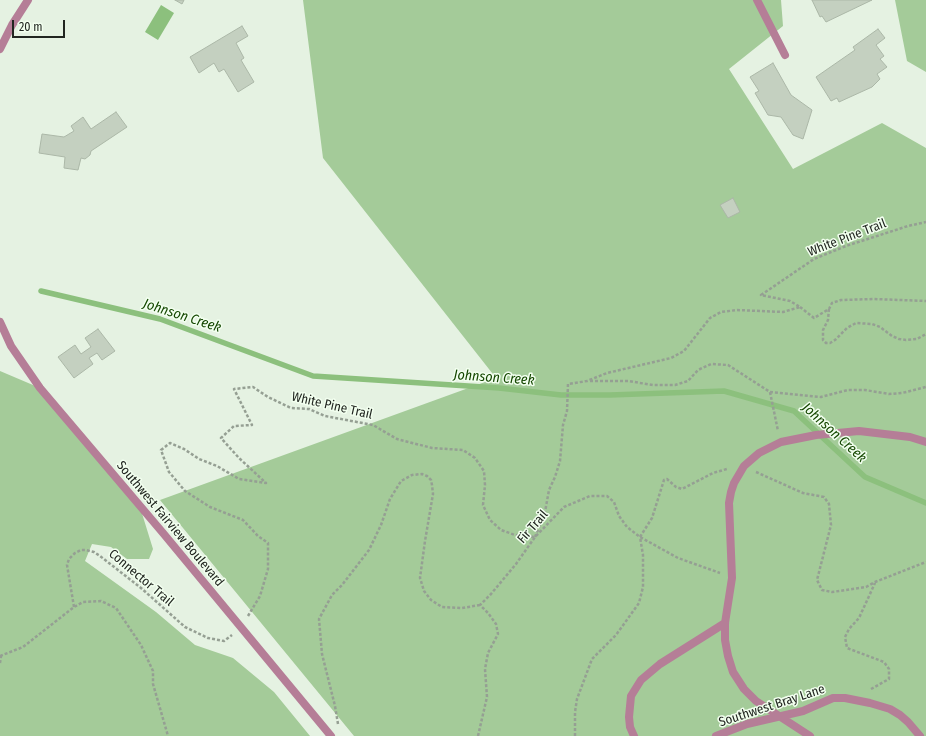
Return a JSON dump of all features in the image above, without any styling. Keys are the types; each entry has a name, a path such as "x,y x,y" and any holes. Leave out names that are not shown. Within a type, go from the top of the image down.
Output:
{"street":[{"path":"0,49 12,25 28,0"},
{"path":"757,0 785,55"},
{"name":"Southwest Fairview Boulevard","path":"0,322 11,346 40,388 163,533 331,736"},
{"path":"810,736 756,701 744,689 733,672 725,640 725,623 732,578 729,503 730,492 744,466 751,459 759,453 781,442 816,435 859,431 910,437 926,442"},
{"path":"634,736 630,727 629,717 631,696 641,680 660,664 725,623"},
{"name":"Southwest Bray Lane","path":"716,736 747,724 803,711 833,698 845,698 881,706 900,715 920,736"}],"path":[{"name":"White Pine Trail","path":"800,307 790,301 761,294 814,259 846,246 908,226 926,222"},
{"path":"926,302 874,299 841,300 832,303 829,309 828,320 823,330 823,340 826,343 830,343 847,328 856,323 872,324 880,327 892,336 906,340 917,339 926,334"},
{"path":"587,381 607,373 671,358 684,351 710,318 721,312 737,310 783,312 800,307 814,318 829,309"},
{"path":"535,537 545,512 548,490 555,477 560,461 563,425 567,411 568,384 587,381 628,381 653,385 675,385 688,381 698,370 711,364 728,365 770,392 821,397 848,390 865,390 889,394 902,393 926,387"},
{"name":"White Pine Trail","path":"241,627 260,596 268,569 268,543 258,536 243,520 210,507 185,491 169,472 161,450 170,443 184,449 199,459 217,466 239,479 266,483 239,458 221,438 234,426 252,425 234,389 253,387 268,397 291,408 309,409 325,416 373,425 397,438 432,448 462,450 475,458 484,471 485,485 483,505 490,520 501,530 515,536 535,537"},
{"path":"770,392 781,442"},
{"path":"338,730 335,706 322,654 319,619 332,595 342,585 369,550 381,525 390,499 401,482 412,475 422,474 431,480 433,494 424,541 420,578 424,590 431,600 442,607 462,608 480,605 496,624 498,634 488,653 485,669 487,697 478,736"},
{"name":"Fir Trail","path":"480,605 492,594 535,537 564,507 590,496 607,496 614,502 627,527 640,537 678,558 704,566 732,578"},
{"name":"Connector Trail","path":"74,607 67,565 69,559 75,553 81,550 86,550 94,552 100,556 141,588 185,627 208,638 224,642 241,627"},
{"path":"853,699 889,679 889,669 884,662 847,648 845,637 849,629 859,618 876,582"},
{"path":"0,663 1,656 23,647 82,602 102,601 116,608 141,645 153,671 153,684 168,736"}],"shaded area":[{"path":"303,0 781,0 783,26 729,69 793,169 882,123 926,148 926,736 354,736 160,500 496,378 323,158"},
{"path":"895,0 926,0 926,72 907,61"},
{"path":"161,5 174,13 158,40 145,32"},
{"path":"0,371 40,388 140,507 153,549 149,559 127,559 111,547 92,544 85,561 156,612 195,645 233,658 274,692 310,736 0,736"}],"building":[{"path":"175,0 184,0 182,4"},
{"path":"812,0 872,0 826,22 822,16 820,17"},
{"path":"242,26 248,36 236,43 244,58 241,60 254,82 238,92 224,69 219,72 214,63 199,73 190,57"},
{"path":"878,29 885,38 876,45 884,56 880,59 887,67 877,74 880,79 872,87 839,102 837,98 831,101 816,77 855,50 853,47"},
{"path":"773,63 791,95 812,110 803,139 793,135 781,117 768,115 755,93 759,91 750,77"},
{"path":"116,112 127,127 91,151 90,155 85,159 81,158 78,170 64,168 65,157 39,153 42,134 64,137 74,131 71,126 83,117 91,129"},
{"path":"733,198 740,212 728,218 720,205"},
{"path":"98,329 115,351 102,360 97,353 89,358 93,364 74,378 58,357 75,345 81,354 91,347 85,338"}],"waterway":[{"name":"Johnson Creek","path":"41,291 160,319 313,376 499,388 561,395 610,395 724,391 794,411 865,477 926,503"}]}
